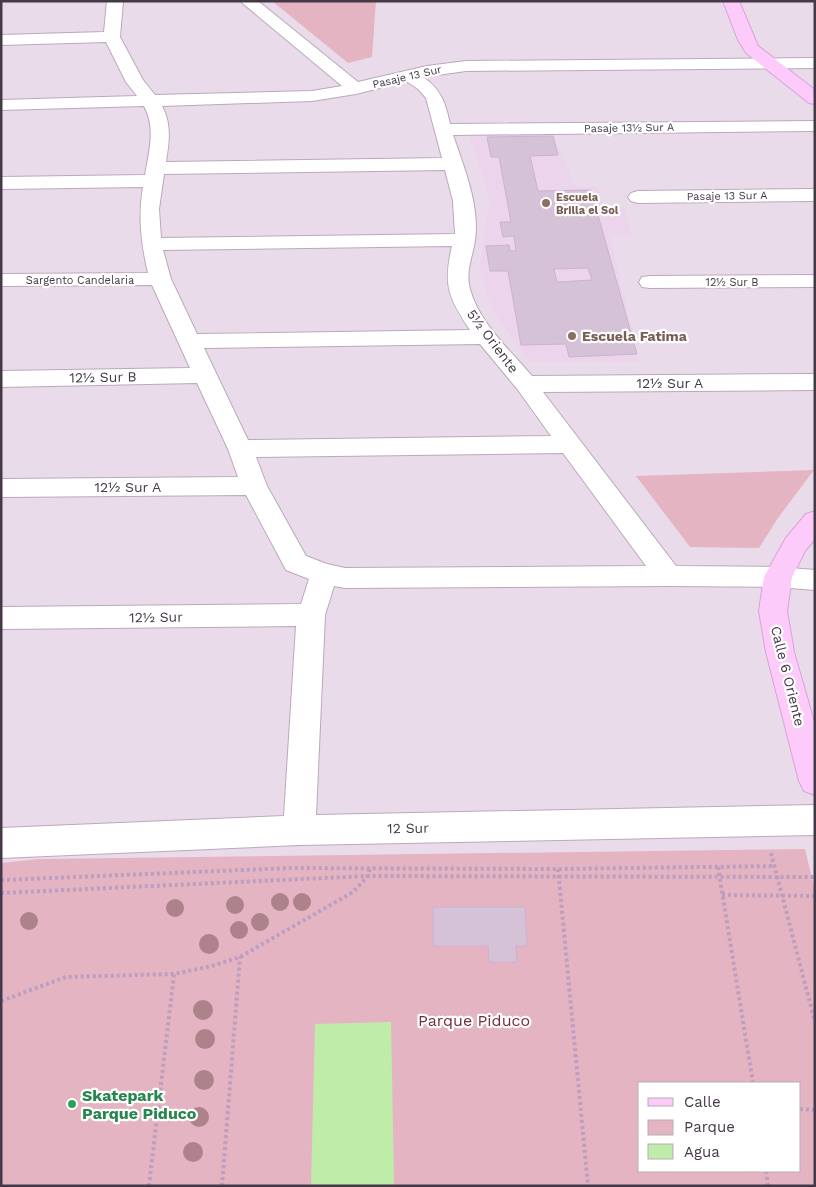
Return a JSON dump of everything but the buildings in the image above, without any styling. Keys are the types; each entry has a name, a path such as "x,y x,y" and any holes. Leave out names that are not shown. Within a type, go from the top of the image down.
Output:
{"main road":[{"path":"731,1 746,40 759,56 815,99"},
{"name":"Calle 6 Oriente","path":"815,521 795,545 778,577 773,611 780,652 815,781"}],"street":[{"path":"115,1 112,37 134,82 151,102 158,115 161,132 149,209 151,244 160,279 240,449 254,486 296,563 324,574 345,578 669,576 778,577 815,580"},
{"path":"248,1 356,89"},
{"path":"1,40 112,37"},
{"name":"Pasaje 13 Sur","path":"1,105 151,102 199,98 295,97 356,89 441,68 466,66 815,63"},
{"name":"5½ Oriente","path":"408,75 434,96 442,130 459,180 465,213 465,240 458,266 459,290 470,312 487,337 570,444 636,536 669,576"},
{"name":"Pasaje 13½ Sur A","path":"442,130 815,126"},
{"path":"1,183 155,174 453,164"},
{"name":"Pasaje 13 Sur A","path":"638,197 815,195"},
{"path":"151,244 465,240"},
{"name":"Sargento Candelaria","path":"1,280 160,279"},
{"name":"12½ Sur B","path":"650,282 815,281"},
{"path":"190,341 487,337"},
{"name":"12½ Sur B","path":"1,379 206,375"},
{"name":"12½ Sur A","path":"525,384 815,382"},
{"path":"240,449 570,444"},
{"name":"12½ Sur A","path":"1,488 254,486"},
{"path":"299,830 312,615 324,574"},
{"name":"12½ Sur","path":"1,618 312,615"},
{"name":"12 Sur","path":"1,843 299,830 815,820"}],"path":[{"path":"761,821 779,877 815,1022"},
{"path":"1,880 290,868 558,869 775,866"},
{"path":"1,1001 66,977 174,974 212,966 240,957 353,892 368,876 370,867"},
{"path":"718,867 753,1082"},
{"path":"558,869 588,1186"},
{"path":"1,893 368,876 815,877"},
{"path":"722,895 815,896"},
{"path":"222,1186 240,957"},
{"path":"149,1186 174,974"},
{"path":"801,1109 815,1110"},
{"path":"766,1172 768,1186"}],"shaded area":[{"path":"1,1 815,1 815,1186 1,1186"},
{"path":"552,133 576,187 599,187 603,206 624,207 631,235 610,235 639,362 530,362 492,310 479,270 490,200 469,134"}],"green space":[{"path":"272,1 376,1 372,57 348,63"},
{"path":"814,470 778,518 759,548 690,547 636,476"},
{"name":"Parque Piduco","path":"805,849 815,891 815,1186 1,1186 1,863 39,859"}],"water":[{"path":"391,1022 394,1186 311,1186 315,1024"}],"place":[{"name":"Escuela Brilla el Sol","path":"546,203"},
{"name":"Escuela Fatima","path":"572,336"},
{"name":"Skatepark Parque Piduco","path":"72,1104"}]}
